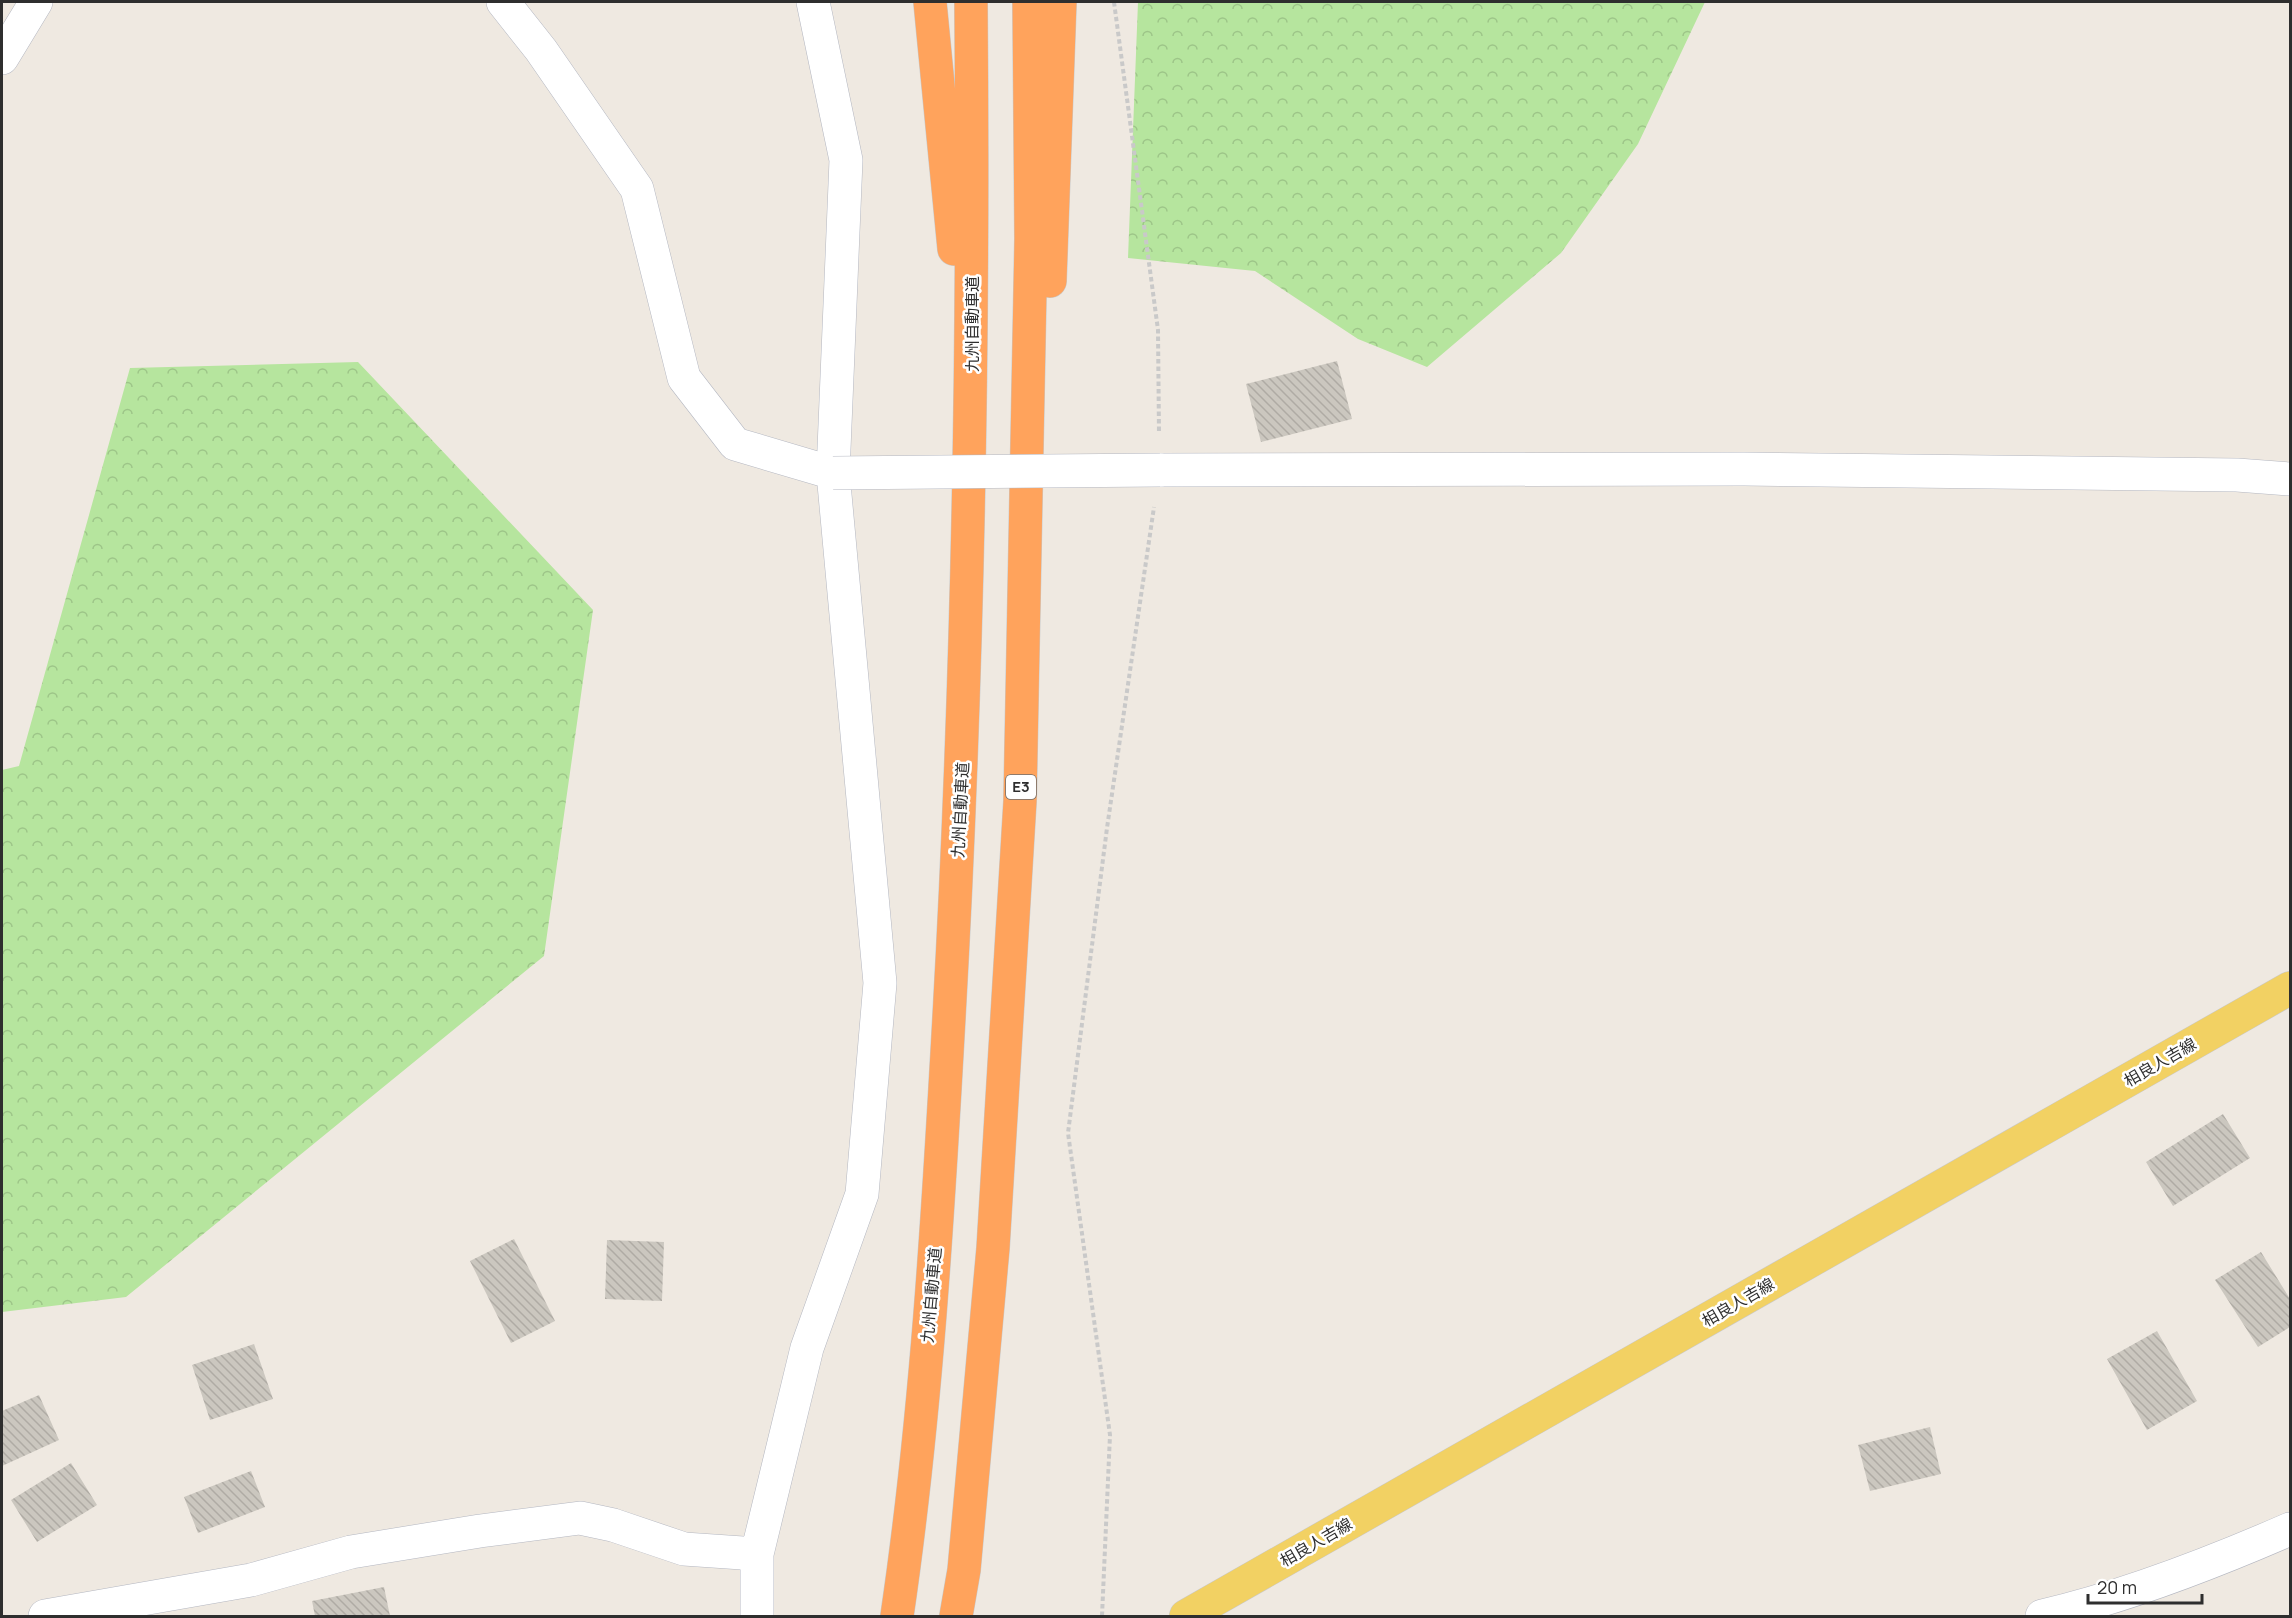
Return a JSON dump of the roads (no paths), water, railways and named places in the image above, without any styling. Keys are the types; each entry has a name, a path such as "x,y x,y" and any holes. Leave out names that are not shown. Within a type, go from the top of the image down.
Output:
{"highway":[{"path":"930,2 971,430"},
{"name":"九州自動車道","path":"897,1617 904,1568 937,1238 961,797 971,430 971,2"},
{"name":"E3","path":"957,1617 964,1570 993,1248 1020,801 1031,239 1029,2"},
{"path":"1025,585 1054,241 1060,2"}],"main road":[{"name":"相良人吉線","path":"1186,1617 2290,987"}],"street":[{"path":"2,58 36,2"},
{"path":"503,2 541,50 637,189 684,378 735,444 833,473 1744,469 2237,475 2290,479"},
{"path":"757,1617 757,1554 807,1348 862,1194 880,983 833,473 846,160 813,2"},
{"path":"45,1617 251,1580 351,1552 579,1518 613,1525 684,1549 757,1554"},
{"path":"2042,1617 2073,1609 2235,1553 2290,1529"}]}
